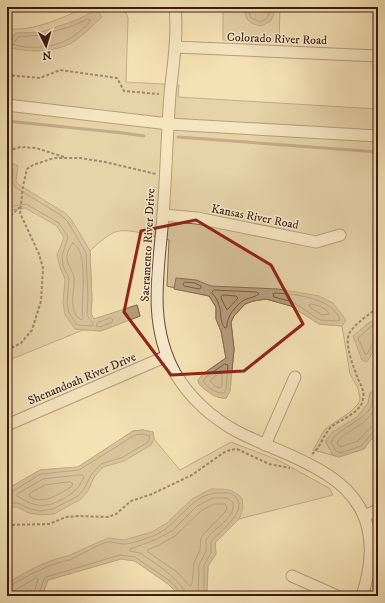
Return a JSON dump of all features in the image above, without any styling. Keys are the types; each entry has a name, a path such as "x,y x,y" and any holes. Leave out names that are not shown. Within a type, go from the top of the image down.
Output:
{"street":[{"name":"Sacramento River Drive","path":"175,7 175,47 170,94 163,215 156,293 158,322 167,356 175,373 187,391 212,415 230,427 265,445 325,473 350,494 364,516 369,530 371,552 369,572 362,596"},
{"name":"Colorado River Road","path":"175,47 378,56"},
{"path":"7,105 169,124 378,136"},
{"name":"Kansas River Road","path":"163,215 197,218 316,242 340,235"},
{"name":"Shenandoah River Drive","path":"7,425 167,356"},
{"path":"265,445 295,377"},
{"path":"364,516 378,510"},
{"path":"292,576 337,596"}],"path":[{"path":"7,76 40,78 60,70 118,78 124,91 170,94"},
{"path":"8,151 20,147 36,148 67,158"},
{"path":"7,350 21,343 32,330 41,301 43,268 39,254 20,213 23,186 27,170 33,165 54,158 80,158 105,162 165,177"},
{"path":"7,219 20,207"},
{"path":"311,455 316,451 331,427 352,413 360,406 363,400 363,393 349,354 348,339 350,332 378,307"},
{"path":"7,525 49,524 66,517 108,517 116,514 131,501 152,494 192,475 223,453 230,450 237,449 269,464 290,468"}],"highlighted area":[{"path":"196,220 271,265 303,324 244,371 171,375 124,312 141,231"}],"shaded area":[{"path":"87,7 124,7 128,18 126,82 179,85 178,97 378,109 378,432 364,449 339,457 313,450 325,429 350,412 359,403 360,398 358,388 350,374 342,326 319,324 291,306 266,299 245,304 234,316 231,322 234,349 230,391 226,398 215,396 199,384 198,380 203,374 226,358 221,331 216,319 216,307 209,296 167,286 169,240 149,235 127,231 115,232 102,240 90,251 92,300 91,314 94,319 137,305 140,316 101,331 83,330 7,361 7,29 38,26"},
{"path":"223,7 280,7 279,42 223,40"},
{"path":"143,430 153,432 154,439 180,470 231,442 278,460 329,488 333,495 239,519 215,543 216,554 208,566 208,596 180,596 168,584 135,561 121,559 48,580 42,596 7,596 7,488 11,488 40,470 78,467 133,431"}],"water":[{"path":"243,7 276,7 271,21 261,26 253,24 248,20"},
{"path":"97,10 102,17 70,44 43,51 21,50 7,47 7,44 16,33 41,32 74,21"},
{"path":"9,161 18,166 16,181 18,184 65,213 71,219 90,251 92,300 91,314 94,319 137,305 140,316 101,331 75,329 65,315 63,303 65,279 57,255 64,238 57,226 25,208 7,211 7,162"},
{"path":"176,278 196,280 211,286 278,289 319,296 333,303 346,320 342,326 319,324 291,306 266,299 245,304 234,316 231,322 234,349 230,391 226,398 222,398 211,394 199,384 198,380 203,374 226,358 221,331 216,319 216,307 209,296 174,289"},
{"path":"378,318 378,343 367,362 362,360 353,336 367,324"},
{"path":"378,389 378,432 364,449 339,457 333,455 326,443 326,440 333,432 357,417 368,403 370,393"},
{"path":"143,430 153,432 154,439 151,445 124,461 103,467 94,477 88,491 81,499 54,514 40,515 29,513 17,507 7,507 7,489 40,470 78,467 133,431"},
{"path":"211,489 224,489 234,492 242,498 243,509 239,519 215,543 216,554 208,566 208,596 180,596 168,584 135,561 121,559 48,580 42,596 7,596 7,584 28,571 61,557 68,556 108,538 124,540 152,532 167,523 192,499"}],"waterway":[{"path":"7,121 144,136"},
{"path":"178,137 378,152"}]}
